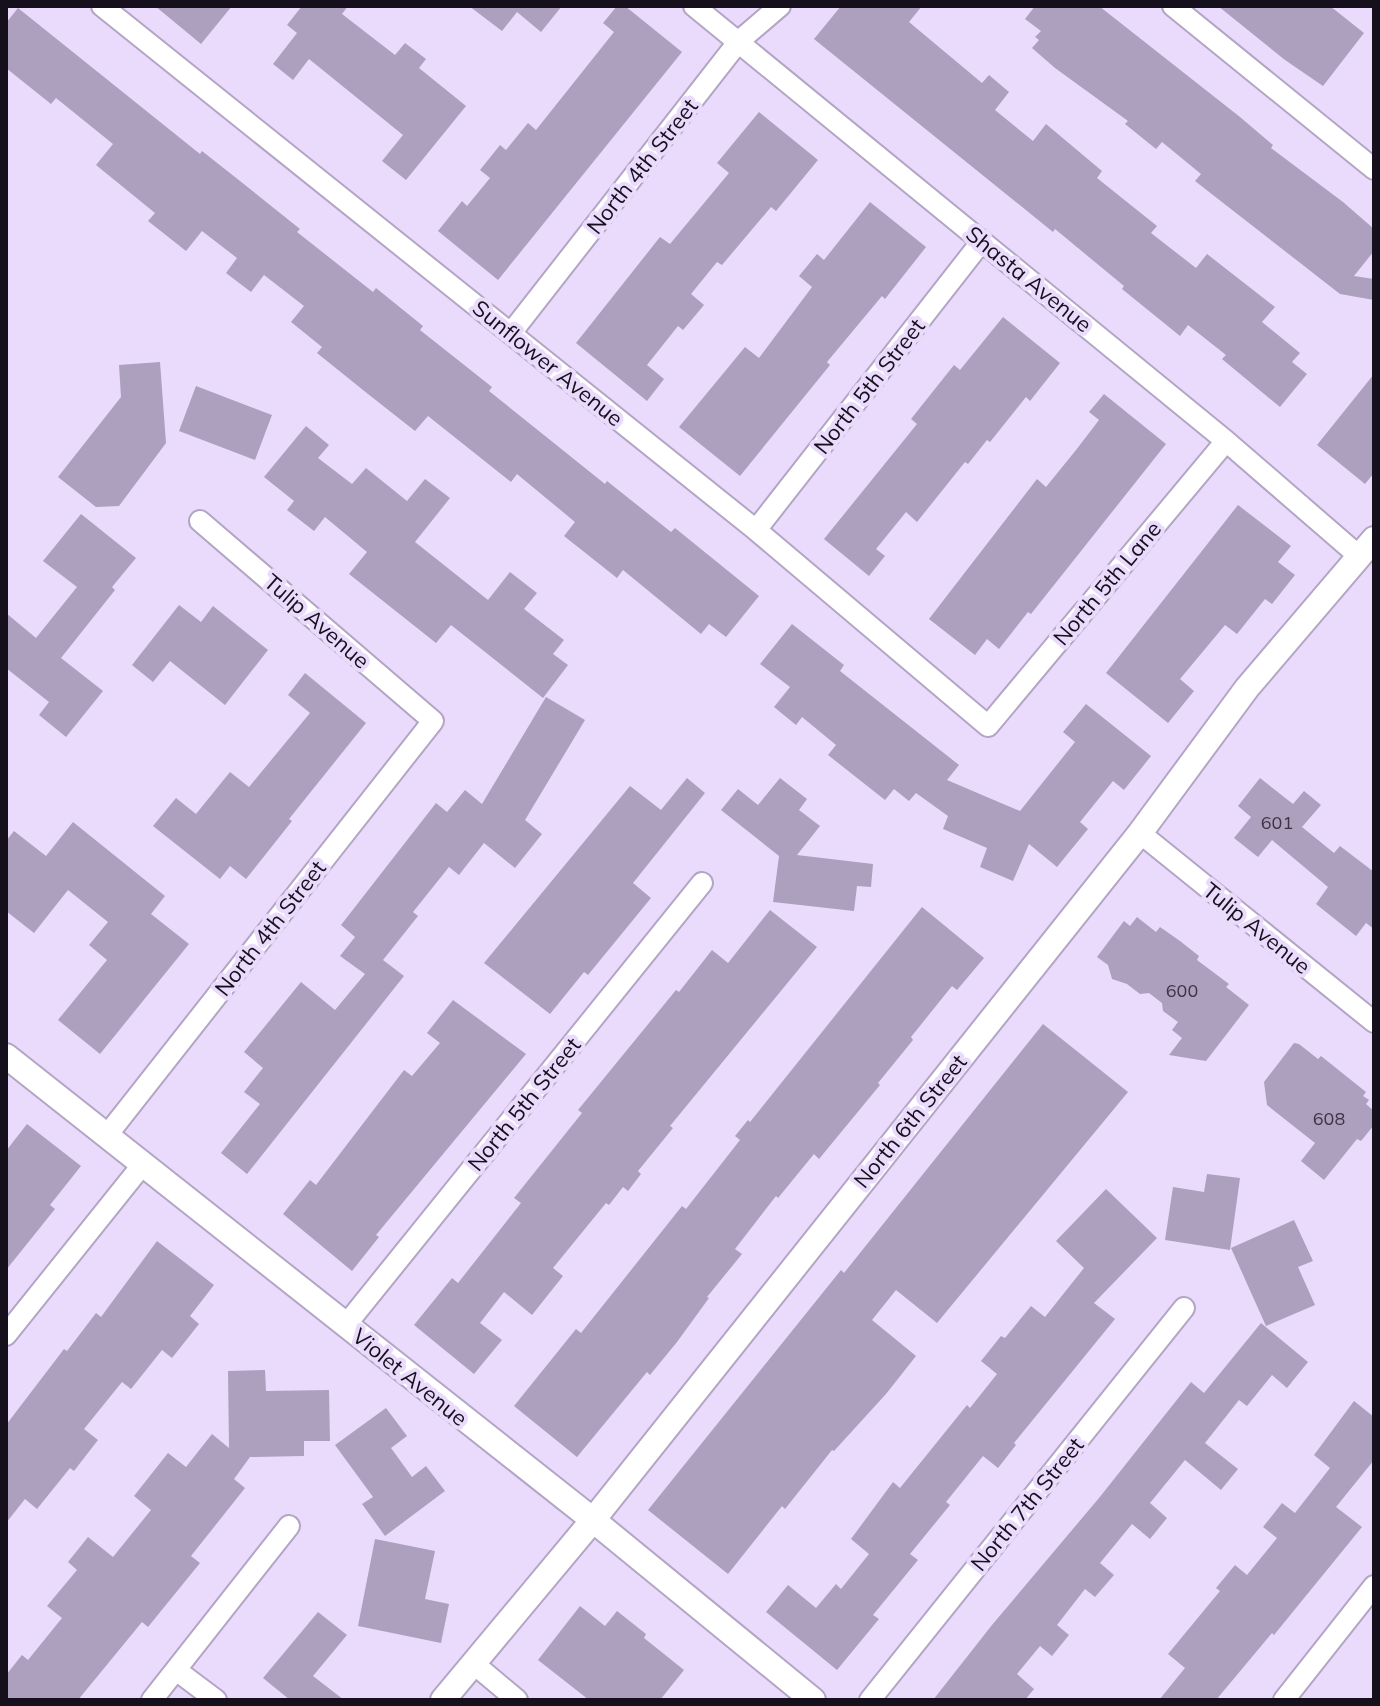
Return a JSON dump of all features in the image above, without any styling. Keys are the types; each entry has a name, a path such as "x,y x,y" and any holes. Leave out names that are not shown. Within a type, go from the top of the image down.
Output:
{"street":[{"name":"Sunflower Avenue","path":"102,6 756,530 988,726"},
{"name":"Shasta Avenue","path":"694,6 1226,441 1367,548"},
{"name":"North 4th Street","path":"511,333 739,41 780,6"},
{"path":"1173,6 1374,169"},
{"name":"North 5th Street","path":"756,530 982,241"},
{"name":"North 5th Lane","path":"988,726 1226,441"},
{"name":"Tulip Avenue","path":"200,521 433,721"},
{"name":"North 6th Street","path":"443,1700 593,1520 1140,833 1247,688 1367,548"},
{"name":"North 4th Street","path":"108,1134 433,721"},
{"name":"Tulip Avenue","path":"1140,833 1374,1022"},
{"name":"North 5th Street","path":"345,1326 702,883"},
{"name":"Violet Avenue","path":"6,1056 593,1520 813,1700"},
{"path":"6,1335 143,1164"},
{"name":"North 7th Street","path":"870,1700 1184,1308"},
{"path":"152,1700 289,1526"},
{"path":"1284,1700 1374,1586"},
{"path":"473,1663 517,1700"},
{"path":"176,1670 216,1700"}],"building":[{"path":"155,6 232,6 201,44"},
{"path":"302,6 348,6 342,14 395,55 405,43 426,59 419,68 466,106 406,180 382,161 403,135 309,59 293,80 273,64 297,33 287,25"},
{"path":"469,6 562,6 541,32 517,12 502,31"},
{"path":"617,6 625,6 682,52 498,280 438,231 462,201 467,206 490,178 480,170 500,145 506,150 528,123 536,130 614,32 603,23"},
{"path":"841,6 922,6 909,22 982,83 989,75 1009,92 995,110 1033,141 1046,124 1102,171 1097,178 1157,226 1151,233 1196,268 1207,254 1275,307 1262,322 1300,353 1292,362 1307,374 1280,407 1222,359 1226,355 1188,325 1180,336 1055,229 1053,232 814,39"},
{"path":"1035,6 1099,6 1240,117 1273,145 1271,148 1343,202 1374,229 1374,251 1354,276 1374,279 1374,300 1340,294 1195,181 1201,174 1162,142 1156,149 1125,124 1128,121 1055,68 1032,48 1039,40 1035,37 1041,31 1025,19"},
{"path":"1218,6 1330,6 1364,33 1323,86"},
{"path":"18,8 200,154 202,151 300,229 297,232 373,292 376,288 423,326 420,330 492,387 489,391 605,484 607,481 671,532 675,528 759,596 726,637 709,624 701,634 623,570 617,578 564,536 575,522 517,474 511,482 428,416 415,431 317,353 322,347 291,322 304,306 264,275 251,292 226,273 237,258 202,231 186,251 148,221 155,213 96,165 113,144 56,98 51,104 6,68 6,23"},
{"path":"759,112 818,160 776,211 771,207 722,265 717,262 691,294 704,305 683,330 678,326 647,365 664,379 647,401 576,343 660,237 670,244 729,173 717,163"},
{"path":"870,202 926,247 885,299 882,296 827,362 830,365 740,476 679,427 745,347 759,358 812,287 799,276 817,254 824,260"},
{"path":"1003,317 1060,363 1030,401 1026,397 990,442 987,440 968,464 965,462 917,522 906,512 876,549 885,556 869,576 824,539 917,424 911,419 954,365 960,370"},
{"path":"160,362 166,443 119,506 96,507 58,477 121,397 119,365"},
{"path":"1374,374 1374,473 1365,484 1317,445"},
{"path":"196,386 272,415 255,460 179,431"},
{"path":"1104,394 1166,444 1031,614 1028,612 999,649 987,639 975,655 929,619 1037,479 1046,487 1076,450 1099,420 1089,412"},
{"path":"306,426 329,445 318,458 352,484 366,468 407,501 425,479 450,498 415,542 488,600 510,572 537,593 524,609 564,640 553,654 568,665 543,698 451,625 436,643 349,574 367,552 325,517 314,531 287,510 294,501 264,477"},
{"path":"1238,505 1291,546 1278,562 1295,575 1272,604 1265,599 1237,634 1225,625 1180,679 1194,691 1168,723 1106,673"},
{"path":"81,514 136,558 61,658 103,691 66,737 39,715 49,702 6,668 6,613 36,638 77,587 43,561"},
{"path":"179,605 201,622 213,606 268,650 225,705 170,661 153,682 132,665"},
{"path":"792,624 844,665 840,671 959,765 947,780 1020,811 1075,742 1063,732 1086,704 1151,756 1124,790 1113,781 1080,822 1088,829 1057,867 1029,844 1013,881 980,867 987,848 943,829 948,816 916,793 909,801 894,789 885,800 828,755 836,745 802,717 796,725 774,707 790,687 760,664"},
{"path":"305,673 366,723 289,819 292,821 246,879 230,866 220,879 153,826 176,798 196,814 230,772 249,787 310,713 288,695"},
{"path":"546,697 585,720 525,820 542,834 515,868 484,843 459,875 449,867 413,912 418,916 383,960 404,976 247,1174 221,1153 260,1104 244,1092 263,1068 244,1052 301,982 335,1010 365,974 340,956 355,937 341,925 436,803 447,812 465,790 482,804"},
{"path":"687,778 705,793 633,883 651,898 588,975 584,972 550,1014 484,963 630,786 661,810"},
{"path":"780,778 807,799 799,810 820,826 797,855 873,864 871,887 857,886 854,911 773,902 779,856 721,810 738,789 758,805"},
{"path":"1260,778 1293,804 1304,791 1321,805 1302,827 1334,853 1340,846 1374,872 1374,929 1366,923 1356,936 1316,904 1328,887 1272,840 1258,857 1234,838 1251,817 1238,806"},
{"path":"73,822 165,896 151,914 189,944 100,1054 58,1020 107,960 89,945 108,922 68,890 34,933 6,911 6,841 14,831 46,856"},
{"path":"922,907 984,958 957,990 952,986 911,1037 913,1040 878,1083 880,1085 819,1159 814,1154 778,1198 776,1196 735,1249 742,1254 707,1297 677,1342 650,1375 647,1372 577,1457 514,1406 576,1329 581,1333 682,1206 686,1209 740,1140 735,1136 748,1120 750,1122"},
{"path":"770,910 817,947 670,1126 673,1128 638,1171 641,1174 628,1191 623,1187 609,1205 606,1203 553,1268 563,1276 532,1315 504,1292 480,1323 502,1340 474,1374 414,1325 452,1278 458,1283 521,1203 514,1198 582,1113 578,1110 676,990 679,992 712,950 728,963"},
{"path":"1137,917 1156,932 1160,927 1180,941 1199,956 1197,960 1229,984 1226,987 1249,1005 1206,1061 1169,1055 1182,1038 1172,1030 1178,1022 1163,1011 1162,1003 1149,993 1140,994 1127,984 1112,979 1108,965 1097,957 1124,921 1130,926"},
{"path":"453,1000 526,1054 376,1235 379,1237 352,1271 283,1214 310,1180 316,1185 404,1070 412,1076 440,1043 427,1033"},
{"path":"1043,1024 1128,1092 937,1323 896,1290 872,1320 916,1356 886,1394 832,1450 785,1509 782,1506 728,1574 648,1510 841,1270 844,1273"},
{"path":"1294,1043 1318,1059 1321,1056 1366,1092 1363,1096 1369,1100 1366,1104 1374,1111 1374,1125 1361,1141 1357,1139 1324,1180 1301,1161 1315,1143 1267,1105 1264,1082"},
{"path":"27,1124 81,1166 50,1205 55,1209 6,1270 6,1151"},
{"path":"1207,1174 1240,1178 1230,1250 1165,1240 1173,1187 1204,1192"},
{"path":"1106,1189 1157,1238 1094,1303 1115,1319 1014,1443 1016,1445 998,1468 983,1456 946,1502 950,1505 910,1554 918,1560 873,1615 879,1619 837,1670 766,1612 788,1585 816,1608 836,1584 841,1589 869,1554 851,1539 893,1482 900,1488 967,1405 970,1408 997,1374 981,1361 1031,1306 1045,1317 1084,1268 1056,1241"},
{"path":"1294,1220 1313,1261 1298,1267 1315,1305 1266,1326 1231,1248"},
{"path":"157,1241 214,1285 190,1316 199,1324 172,1358 162,1350 131,1389 122,1382 84,1429 98,1440 74,1471 70,1468 37,1509 25,1499 6,1523 6,1425 64,1349 67,1351 96,1313 101,1317"},
{"path":"1261,1323 1308,1362 1287,1388 1272,1375 1247,1406 1239,1400 1205,1443 1238,1469 1221,1490 1185,1460 1150,1503 1167,1518 1150,1539 1132,1524 1100,1563 1114,1575 1095,1597 1085,1589 1057,1625 1069,1635 1052,1656 1040,1646 1017,1674 1034,1689 1025,1700 933,1700 1191,1382 1204,1393"},
{"path":"265,1370 266,1391 329,1390 330,1441 304,1441 304,1456 250,1457 234,1479 245,1488 191,1556 200,1563 148,1627 142,1622 78,1700 6,1700 6,1675 22,1655 28,1660 62,1618 47,1606 77,1570 68,1562 88,1537 113,1557 151,1510 134,1496 168,1453 186,1467 212,1434 229,1448 228,1371"},
{"path":"1354,1401 1374,1417 1374,1460 1336,1507 1362,1527 1274,1635 1272,1633 1216,1700 1159,1700 1185,1668 1168,1654 1220,1591 1216,1588 1235,1565 1247,1575 1277,1538 1263,1527 1282,1503 1295,1513 1330,1468 1314,1455"},
{"path":"386,1408 407,1436 391,1448 412,1477 426,1466 445,1491 385,1536 362,1504 373,1497 335,1445"},
{"path":"375,1539 435,1551 425,1599 449,1604 441,1643 358,1626"},
{"path":"580,1606 605,1626 617,1611 646,1634 644,1638 684,1670 660,1700 589,1700 538,1660"},
{"path":"318,1612 347,1635 313,1676 344,1700 290,1700 263,1678"}]}
